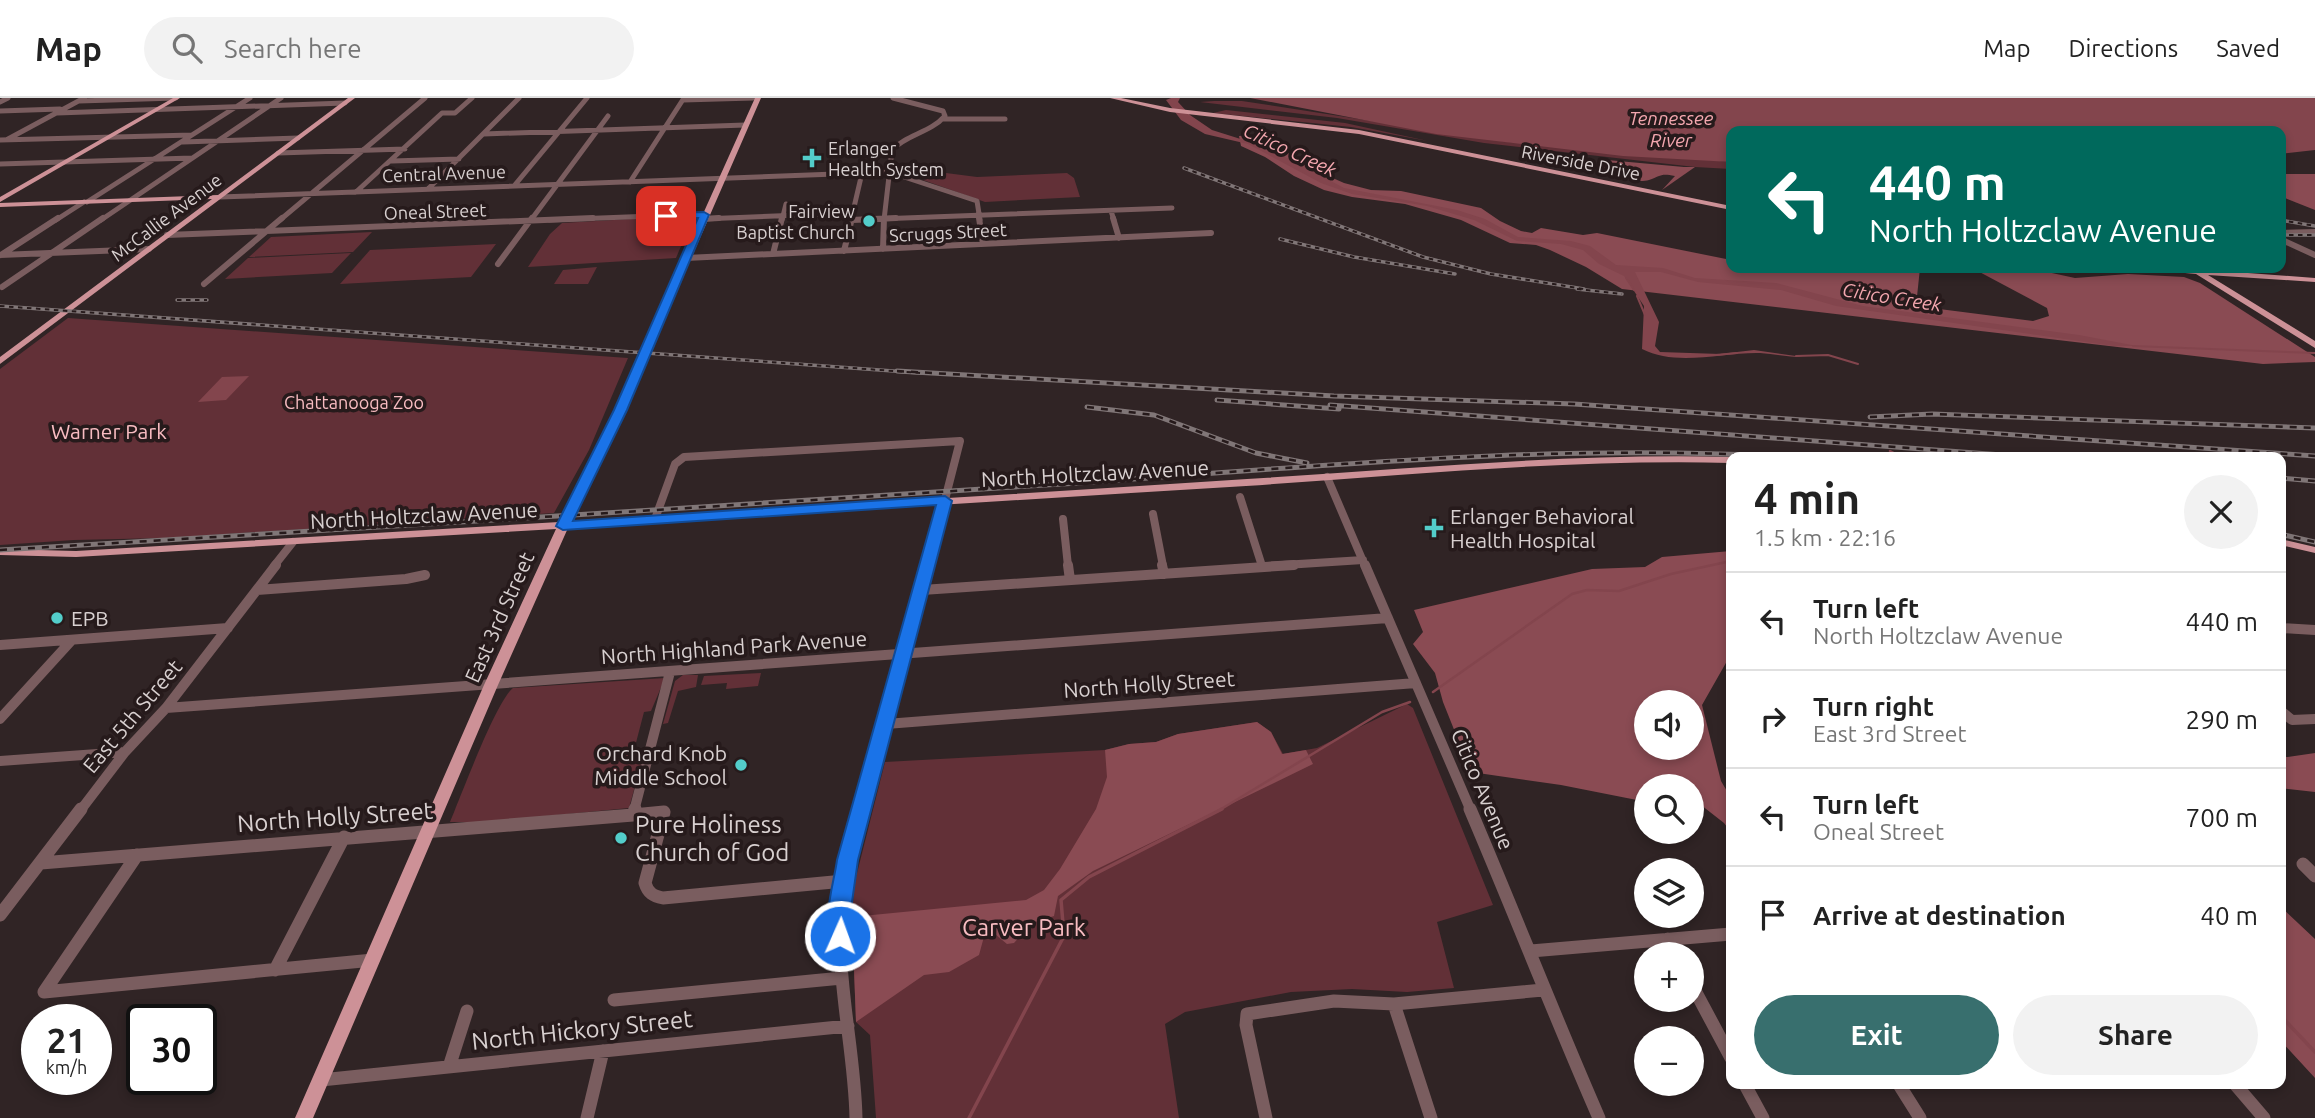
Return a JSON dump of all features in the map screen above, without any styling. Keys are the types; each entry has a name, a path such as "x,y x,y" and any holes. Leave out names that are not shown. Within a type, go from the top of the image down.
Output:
{"main road":[{"path":"0,203 176,98"},
{"name":"McCallie Avenue","path":"0,361 352,98"},
{"name":"East 3rd Street","path":"304,1118 491,685 563,526 620,410 703,217 746,125 755,98"},
{"name":"Riverside Drive","path":"1102,98 1162,112 1339,129 1726,207"},
{"name":"Riverside Drive","path":"1113,98 1147,107 1221,117"},
{"name":"Central Avenue","path":"0,203 219,197"},
{"path":"2200,273 2315,345"},
{"path":"2224,273 2315,280"},
{"path":"2225,288 2232,280 2250,275"},
{"name":"North Holtzclaw Avenue","path":"0,552 76,554 293,542 1583,459 1726,460"},
{"path":"2286,543 2315,550"}],"street":[{"path":"0,102 8,98"},
{"path":"2,141 82,99 176,98"},
{"path":"1,255 250,98"},
{"path":"2,287 281,98"},
{"path":"204,284 425,98"},
{"path":"356,192 442,113 455,113 472,98"},
{"path":"428,189 519,98"},
{"path":"514,186 587,98"},
{"path":"630,182 683,99 755,98"},
{"path":"893,98 936,108 945,114 943,119"},
{"path":"57,113 345,103"},
{"path":"0,111 64,109"},
{"path":"498,264 608,116"},
{"path":"883,249 888,172 894,147 943,119 1005,119"},
{"path":"484,134 746,125"},
{"path":"2,141 192,135"},
{"path":"181,142 298,138"},
{"path":"278,153 405,149"},
{"path":"0,164 193,158"},
{"path":"392,161 459,159"},
{"path":"888,172 977,201 983,244"},
{"name":"Central Avenue","path":"219,197 888,172"},
{"path":"844,251 862,173"},
{"path":"774,254 786,204"},
{"name":"Oneal Street","path":"167,235 530,221 783,216 884,219 1172,208"},
{"path":"1111,211 1119,238"},
{"path":"2286,235 2315,232"},
{"name":"Scruggs Street","path":"686,258 1211,233"},
{"path":"2286,239 2315,255"},
{"path":"1,255 149,249"},
{"path":"655,519 675,464 684,457 960,441 958,457 848,860 840,916 842,978 856,1086 856,1118"},
{"path":"912,444 943,447 958,457"},
{"name":"Citico Avenue","path":"1327,477 1531,951 1543,990 1599,1118"},
{"path":"1240,497 1262,567"},
{"path":"1153,514 1164,574"},
{"path":"1063,519 1070,580"},
{"name":"East 5th Street","path":"0,915 125,752 166,708 293,542"},
{"path":"922,590 1363,560"},
{"path":"257,590 406,579 425,575"},
{"name":"North Highland Park Avenue","path":"166,708 1388,618"},
{"path":"0,645 228,628"},
{"path":"2286,628 2315,630"},
{"path":"0,719 72,640"},
{"path":"633,815 670,672"},
{"name":"North Holly Street","path":"886,724 1416,683"},
{"path":"2286,715 2292,720 2315,719"},
{"path":"0,761 125,752"},
{"name":"North Holly Street","path":"41,863 664,811 645,883 647,891 653,896 845,881"},
{"path":"275,970 344,837"},
{"path":"137,855 44,992 373,960"},
{"path":"2309,864 2315,876"},
{"path":"1531,951 1726,934"},
{"path":"614,1000 842,978"},
{"path":"1266,1118 1246,1024 1247,1014 1334,1001 1394,1004 1543,990"},
{"path":"1394,1004 1431,1118"},
{"path":"1704,1007 1726,1049"},
{"path":"449,1067 467,1011"},
{"name":"North Hickory Street","path":"321,1080 848,1026"},
{"path":"587,1118 603,1051"},
{"path":"1747,1089 1763,1118"},
{"path":"1902,1089 1920,1118"},
{"path":"2239,1089 2264,1118"}],"green space":[{"path":"1242,101 1508,142 1726,162 1726,169 1484,143 1337,118 1200,102"},
{"path":"1226,110 1345,123 1428,141 1351,127 1213,113"},
{"path":"1254,135 1287,152 1308,167 1344,183 1371,190 1401,191 1481,208 1521,231 1532,233 1541,228 1583,235 1597,233 1726,259 1726,273 1919,273 1916,306 2033,321 2049,316 2047,308 1981,273 2052,273 2075,278 2128,274 2184,277 2200,283 2315,357 2315,362 2263,364 1622,289 1586,267 1550,250 1536,245 1510,243 1461,220 1405,204 1352,197 1324,190 1241,146 1239,136"},
{"path":"1607,160 1695,167 1662,190 1675,176 1663,175 1644,181 1623,179 1599,170"},
{"path":"946,173 977,177 1067,173 1074,178 1080,197 985,202 923,180"},
{"path":"2286,174 2315,174 2315,210 2286,198"},
{"path":"683,216 692,220 676,258 528,267 550,234 562,223"},
{"path":"372,232 353,252 249,257 271,237"},
{"path":"496,244 471,277 340,284 370,250"},
{"path":"351,253 332,273 225,279 248,258"},
{"path":"597,267 588,284 554,284 563,270"},
{"name":"Warner Park","path":"68,318 628,358 589,450 554,513 164,538 0,545 0,369"},
{"path":"1726,551 1726,663 1704,701 1704,690 1634,690 1634,760 1704,760 1704,713 1721,781 1726,790 1726,826 1704,807 1704,774 1634,774 1634,799 1561,785 1471,772 1443,702 1435,673 1413,644 1423,632 1414,610 1592,569 1645,567 1662,557"},
{"path":"761,673 758,686 726,689 727,683 701,685 704,676"},
{"path":"683,675 698,675 696,687 678,691 668,723 663,724 675,681"},
{"path":"665,678 651,711 644,712 632,758 643,757 629,808 485,822 450,822 488,729 513,688"},
{"name":"Carver Park","path":"1407,704 1413,708 1493,905 1437,922 1454,988 1407,992 1352,989 1291,992 1185,1012 1165,1024 1179,1118 876,1118 870,1035 856,1022 852,917 854,885 885,762 1105,750 1129,744 1156,742 1178,734 1257,722 1271,732 1283,754 1317,748"},
{"path":"1257,722 1271,732 1282,754 1306,750 1313,764 1093,871 1058,896 1054,916 1032,923 1014,943 1007,944 990,930 985,933 979,955 949,972 924,975 856,1022 852,917 1026,900 1044,890 1060,869 1096,809 1107,777 1105,750 1129,744 1156,742 1178,734"},
{"path":"2315,753 2315,792 2286,789 2286,757"},
{"path":"2286,912 2315,939 2315,1078 2286,1047"}],"water":[{"path":"1180,98 1178,102 1190,115 1212,130 1266,147 1344,188 1457,210 1485,219 1518,237 1571,241 1590,246 1616,265 1663,268 1695,278 1776,283 1863,306 2079,335 2137,346 2114,346 1836,306 1781,290 1698,282 1661,272 1635,272 1659,322 1655,346 1660,352 1720,354 1754,350 1803,357 1746,353 1685,358 1656,354 1642,349 1644,306 1624,276 1599,264 1583,250 1561,244 1517,241 1474,220 1427,206 1352,194 1321,183 1248,144 1205,134 1181,120 1166,100"},
{"name":"Tennessee River","path":"1250,98 2315,98 2315,150 2286,153 2286,126 1726,126 1726,162 1623,156 1436,134"},
{"path":"249,376 226,400 198,402 222,377"}],"waterway":[{"path":"1626,278 1634,290"},
{"path":"1637,296 1645,315"},
{"name":"Citico Creek","path":"2133,346 2315,353"},
{"path":"1716,355 1737,353"},
{"path":"1796,356 1828,355 1858,364"},
{"path":"1433,692 1572,594 1587,590 1619,591 1671,574 1726,562"},
{"path":"1218,811 1382,712 1410,702"},
{"path":"969,1118 1064,936 1061,900 1089,877 1222,809"},
{"path":"2286,1021 2315,1052"}],"railway":[{"path":"1184,168 1423,257 1491,274 1584,289"},
{"path":"2286,221 2315,226"},
{"path":"2286,235 2315,235"},
{"path":"1280,239 1354,257 1455,274"},
{"path":"1577,289 1622,294"},
{"path":"177,300 207,300"},
{"path":"0,306 921,373"},
{"path":"897,371 1334,396 1574,404 2258,452"},
{"path":"1217,400 1339,409"},
{"path":"1330,405 1962,452"},
{"path":"1087,407 1154,415 1256,453 1307,463"},
{"path":"1870,417 1932,414 2315,428"},
{"path":"0,550 784,502 1419,459 1606,453 1726,454"},
{"path":"2286,454 2315,456"},
{"path":"2286,479 2315,481"},
{"path":"2286,535 2315,542"}],"place":[{"name":"Erlanger Health System","path":"812,158"},
{"name":"Fairview Baptist Church","path":"869,221"},
{"name":"Erlanger Behavioral Health Hospital","path":"1434,528"},
{"name":"EPB","path":"57,618"},
{"name":"Orchard Knob Middle School","path":"741,765"},
{"name":"Pure Holiness Church of God","path":"621,838"}],"route":[{"path":"666,216 704,215 620,410 563,526 945,501 848,860 840,936"}],"park label":[{"name":"Chattanooga Zoo","path":"354,402"}]}
